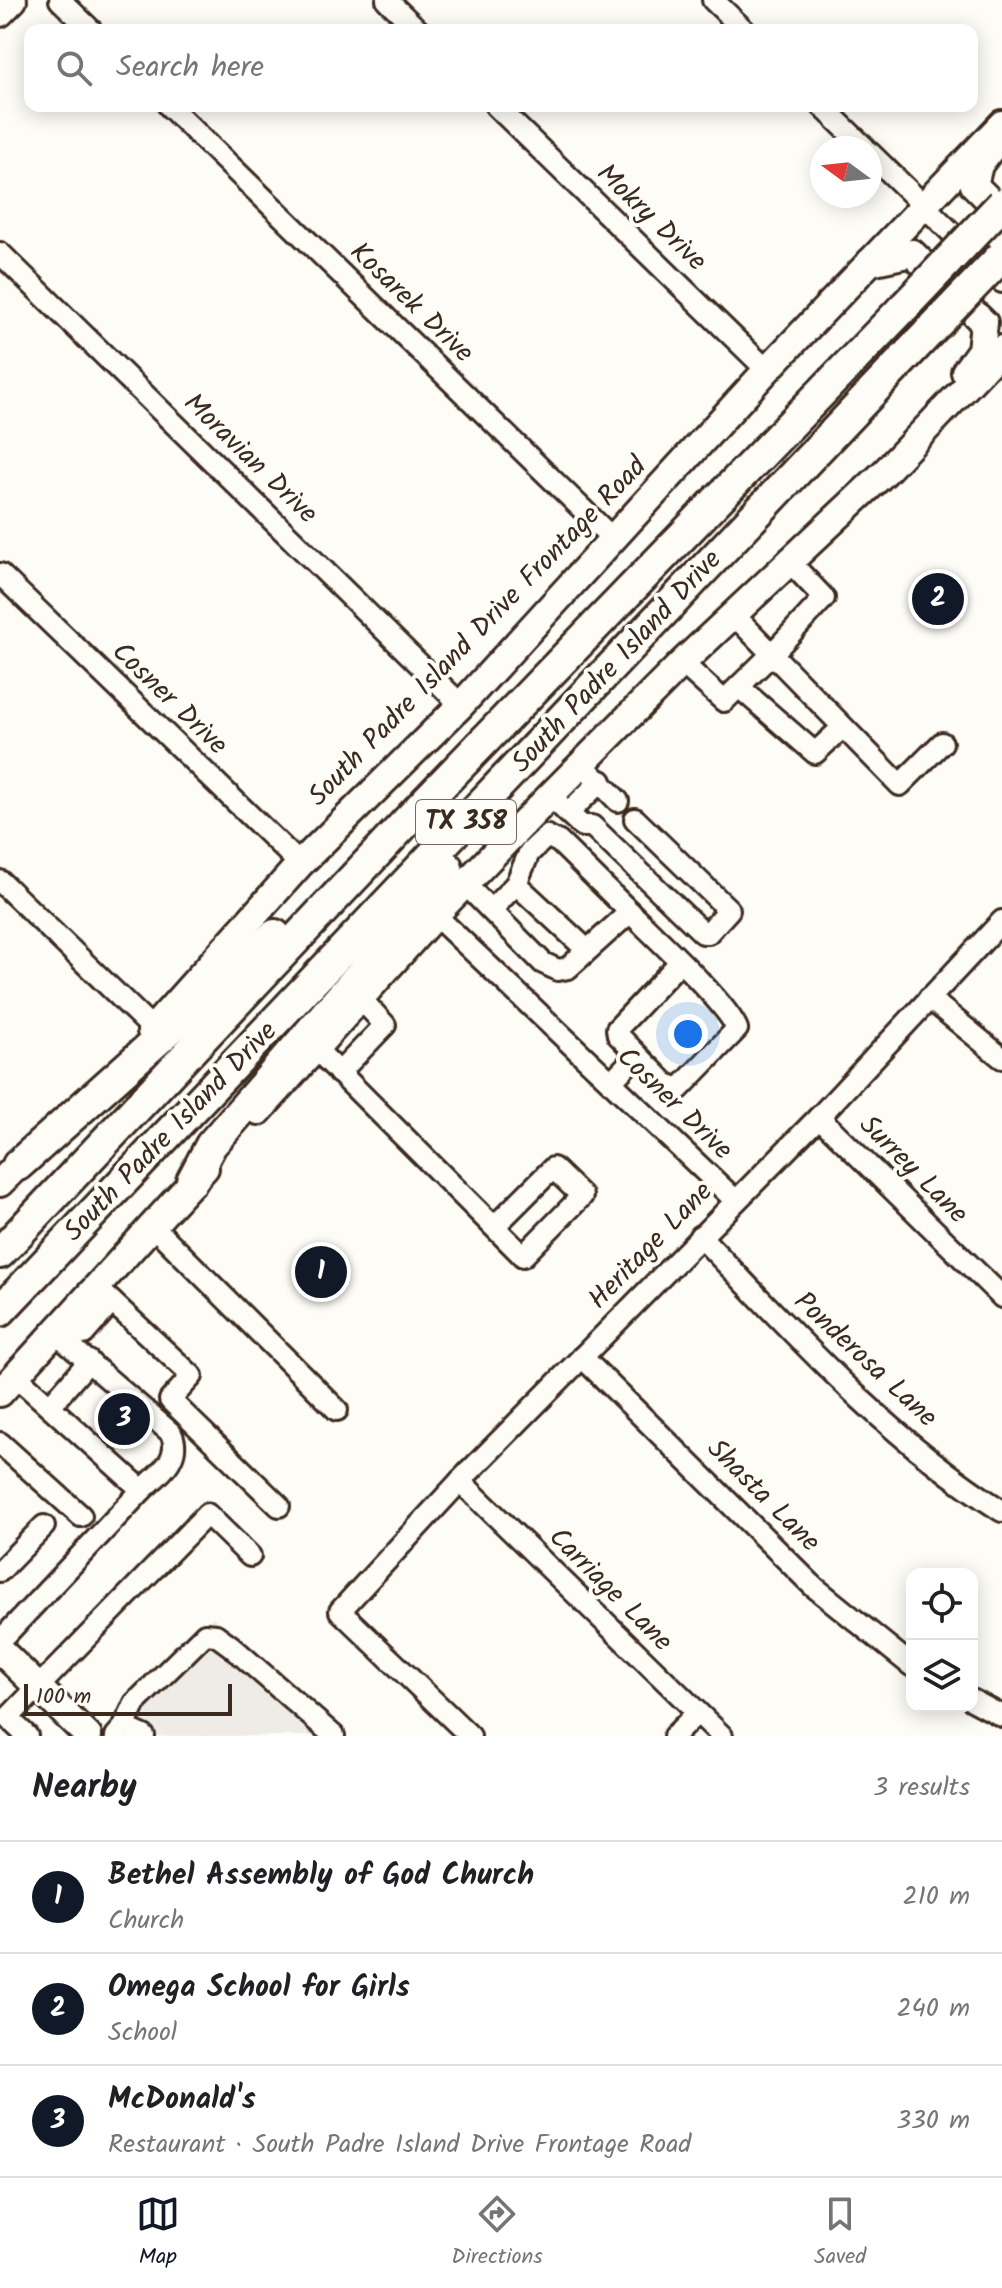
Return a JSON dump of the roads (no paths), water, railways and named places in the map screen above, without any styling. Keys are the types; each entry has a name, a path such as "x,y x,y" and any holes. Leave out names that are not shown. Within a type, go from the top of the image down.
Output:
{"highway":[{"name":"South Padre Island Drive","path":"0,1253 426,801 1002,204"},
{"name":"South Padre Island Drive","path":"0,1311 1002,256"},
{"path":"192,1181 211,1145 375,958 562,721"},
{"path":"9,1174 426,801"}],"main road":[{"path":"0,13 13,0"},
{"name":"South Padre Island Drive Frontage Road","path":"9,1174 153,1029 300,864 461,705 767,370 1002,124"},
{"path":"1002,134 979,165 974,185 1002,213"},
{"path":"870,262 912,253 984,323 981,350 918,436"},
{"path":"8,1385 60,1325 104,1294 151,1224 317,1050 435,915 466,885 527,836 591,773 682,663 918,436 1002,349"},
{"path":"0,1650 88,1736"}],"street":[{"path":"60,0 85,24"},
{"path":"387,0 412,24"},
{"path":"713,0 738,24"},
{"name":"Kosarek Drive","path":"175,112 614,540"},
{"name":"Mokry Drive","path":"502,112 767,370"},
{"path":"828,112 853,136"},
{"path":"882,165 1002,282"},
{"name":"Moravian Drive","path":"0,253 461,705"},
{"path":"682,663 724,701 739,687 824,598 789,561"},
{"name":"Cosner Drive","path":"0,574 300,864"},
{"path":"733,614 900,785 942,743"},
{"path":"739,687 815,753 843,727"},
{"path":"591,773 618,801"},
{"path":"559,804 582,826 592,826 703,933 708,933 728,914 729,910 639,822 618,850"},
{"path":"491,910 516,884 527,836 547,836 559,842 680,962 730,1016 735,1033 679,1089 666,1084 618,1035 619,1023 680,962"},
{"path":"0,881 153,1029"},
{"path":"516,884 587,950"},
{"path":"466,885 550,968 568,968 630,912"},
{"name":"Cosner Drive","path":"435,915 735,1200"},
{"name":"Heritage Lane","path":"470,1736 340,1611 460,1481 819,1117 1002,921"},
{"path":"929,998 1002,1058"},
{"path":"339,1073 385,1025 362,1000"},
{"path":"317,1050 494,1227"},
{"path":"611,1082 637,1055"},
{"name":"Surrey Lane","path":"819,1117 1002,1297"},
{"path":"151,1224 337,1410"},
{"name":"Ponderosa Lane","path":"700,1236 827,1369 963,1487 1002,1511"},
{"path":"104,1294 192,1376 170,1400 279,1506"},
{"path":"0,1641 171,1461 174,1439 171,1433 89,1361 60,1325"},
{"name":"Shasta Lane","path":"582,1357 813,1586 906,1661"},
{"path":"50,1406 89,1361"},
{"path":"8,1385 50,1406 142,1490"},
{"path":"0,1443 81,1516"},
{"name":"Carriage Lane","path":"460,1481 722,1736"},
{"path":"27,1736 8,1718 207,1514 250,1556"},
{"path":"0,1571 44,1526"},
{"path":"144,1736 120,1732 135,1703 205,1634 216,1635 231,1646 334,1736"},
{"path":"978,1703 1002,1716"},
{"path":"674,1736 696,1714"}],"place":[{"name":"Omega School for Girls","path":"938,599"},
{"name":"Bethel Assembly of God Church","path":"321,1272"},
{"name":"McDonald's","path":"124,1419"}]}
